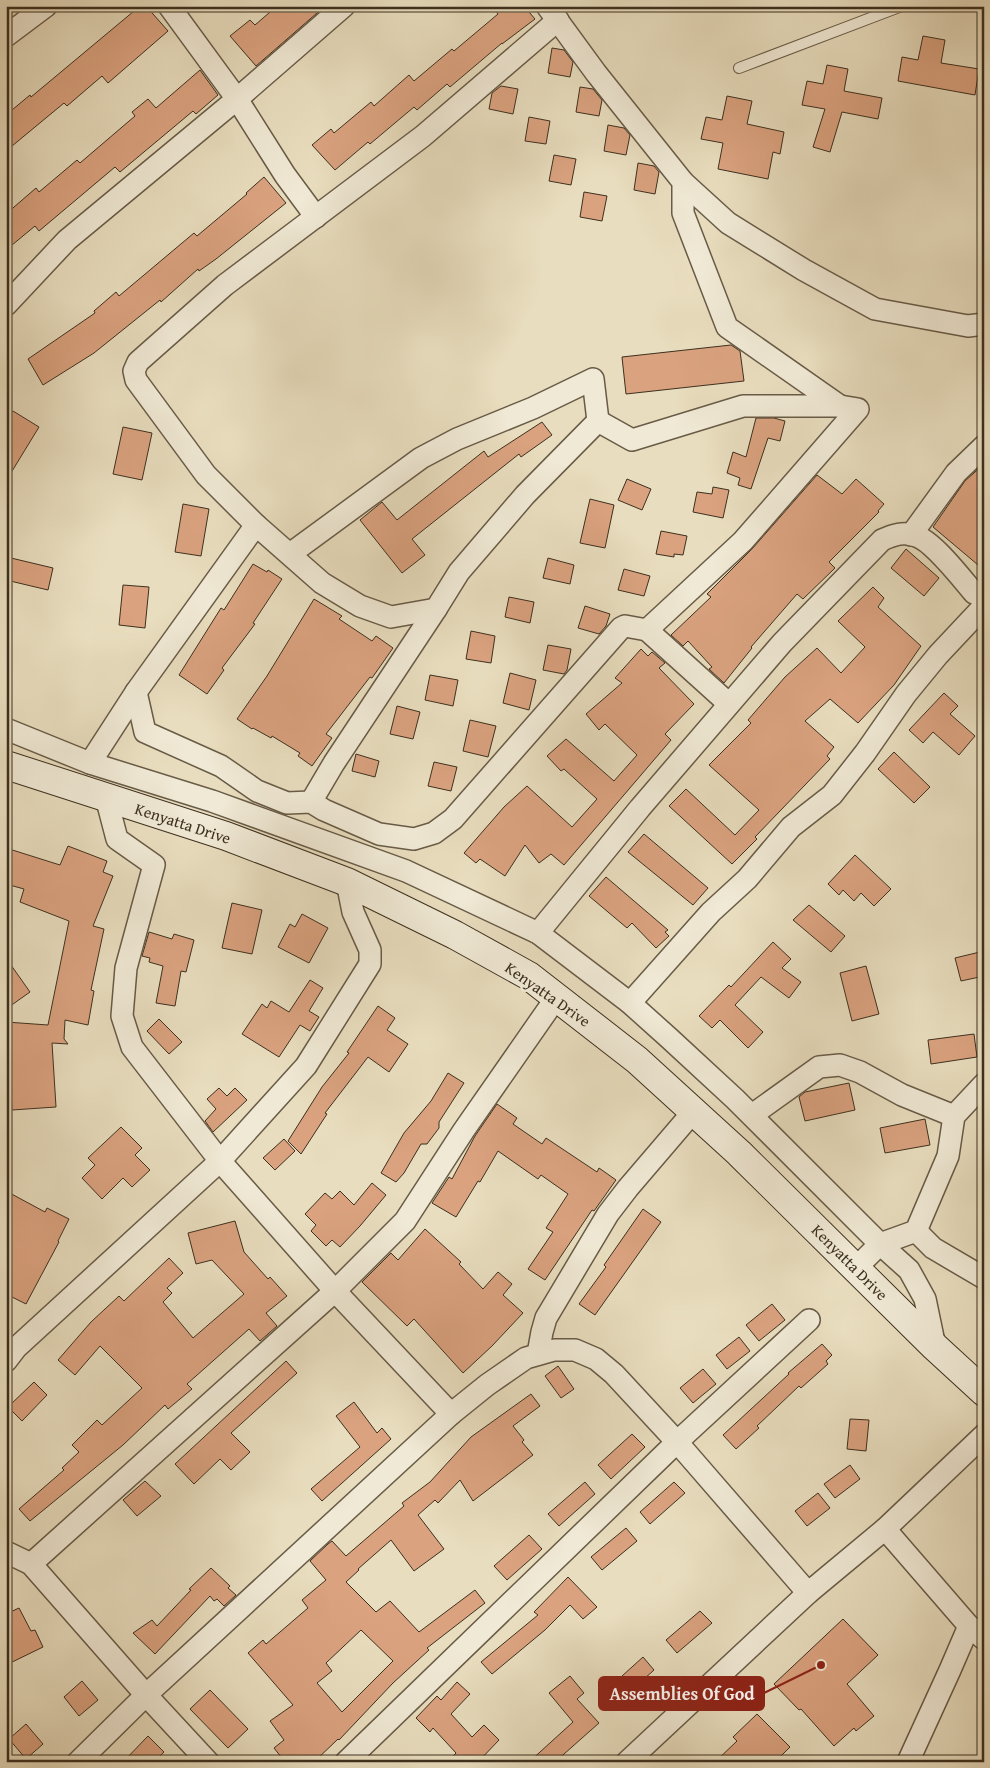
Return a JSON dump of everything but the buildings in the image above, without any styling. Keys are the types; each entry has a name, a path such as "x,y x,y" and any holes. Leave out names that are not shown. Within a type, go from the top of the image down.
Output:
{"main road":[{"name":"Kenyatta Drive","path":"6,765 226,836 347,882 455,935 529,976 637,1060 739,1153 935,1347 984,1392"}],"street":[{"path":"6,36 46,6"},
{"path":"169,6 237,99 286,175 316,217"},
{"path":"6,305 67,240 237,99 344,6"},
{"path":"436,610 391,617 360,606 322,583 256,525 206,475 136,380 134,371 138,362 225,285 423,136 552,13 596,73 683,182 728,223 804,270 875,309 968,326 984,324"},
{"path":"683,182 683,213 728,327 840,406"},
{"path":"290,554 421,458 456,439 533,408 593,379 598,421"},
{"path":"598,421 632,440 743,406 840,406 858,409 743,541 647,630"},
{"path":"312,802 334,763 436,610 459,572 525,494 598,421"},
{"path":"912,535 956,473 984,446"},
{"path":"90,763 136,692 256,525"},
{"path":"538,933 640,808 782,643 882,540 893,535 903,534 912,535 927,541 974,594 984,597"},
{"path":"630,1003 711,912 747,879 791,826 832,795 865,753 906,694 938,655 984,606"},
{"path":"136,692 145,732 221,766 257,791 287,803 312,802 324,810 379,834 414,839 434,833 453,819 621,628 626,626 647,630 729,704"},
{"path":"6,728 90,763 212,801 406,871 538,933 630,1003 752,1115 880,1244 909,1270 925,1298 935,1347"},
{"path":"106,797 118,839 154,865 126,968 122,1016 132,1047 220,1161 335,1291 451,1414"},
{"path":"6,1361 16,1348 220,1161 306,1066 370,964 370,950 353,912 347,882"},
{"path":"31,1564 335,1291 405,1221 464,1130 556,998"},
{"path":"752,1115 818,1067 840,1065 860,1072 902,1095 954,1116"},
{"path":"856,1268 880,1244 916,1231 948,1156 954,1116 984,1084"},
{"path":"538,1354 546,1318 608,1214 693,1112"},
{"path":"916,1231 933,1248 984,1278"},
{"path":"346,1762 677,1442 809,1320"},
{"path":"78,1762 146,1695 451,1414 487,1384 526,1358 554,1350 576,1350 596,1359 614,1374 677,1442 808,1594"},
{"path":"627,1762 808,1594 885,1529 984,1435"},
{"path":"885,1529 976,1633 950,1670 908,1762"},
{"path":"6,1552 31,1564 146,1695 208,1762"}],"lane":[{"path":"739,68 902,6"}],"place":[{"name":"Assemblies Of God","path":"821,1665"}]}
